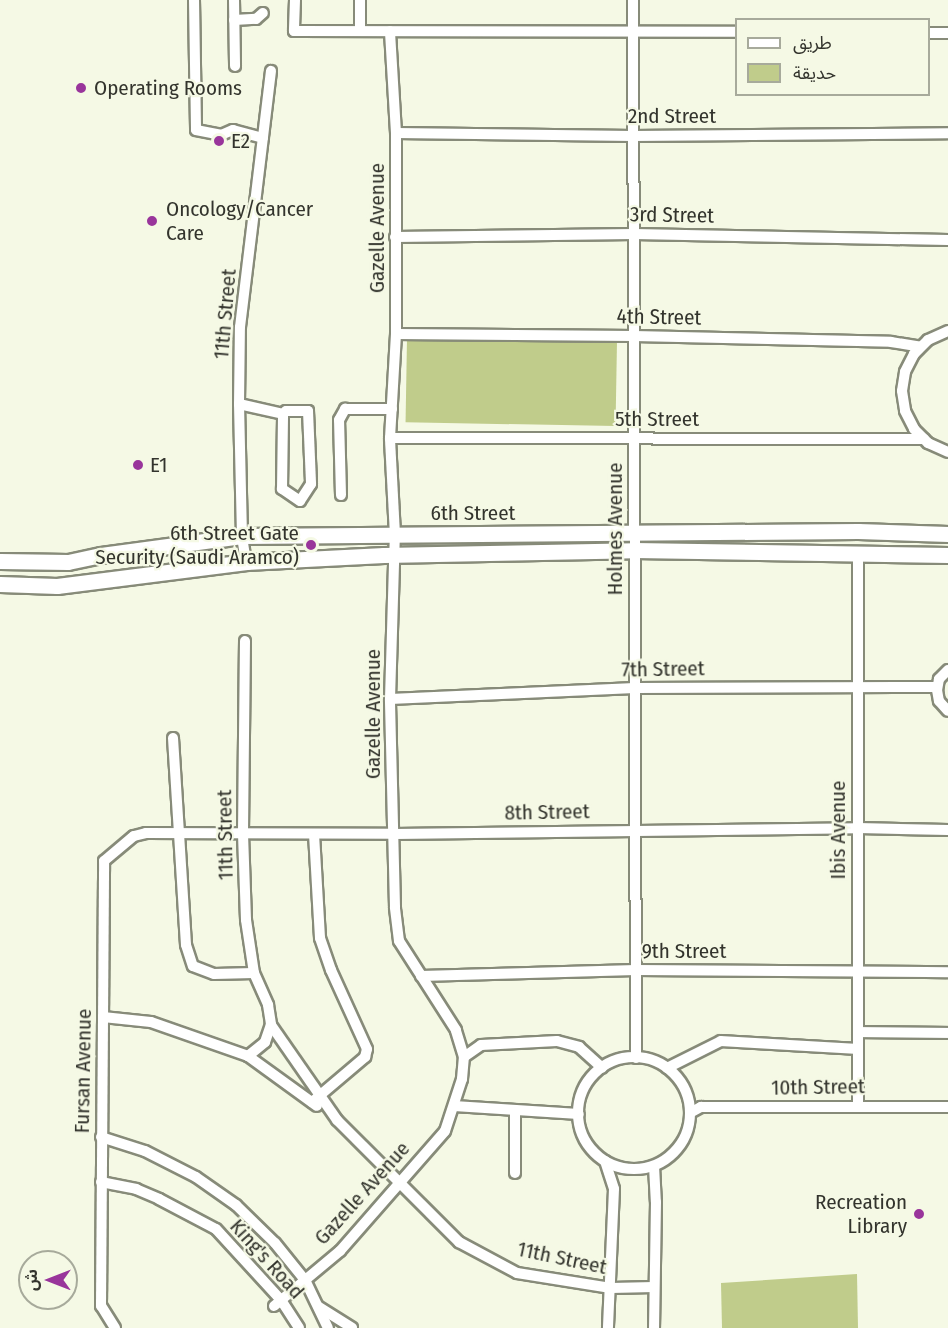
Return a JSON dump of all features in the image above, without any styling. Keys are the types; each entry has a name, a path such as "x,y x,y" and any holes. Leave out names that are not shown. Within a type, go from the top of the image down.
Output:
{"main road":[{"name":"6th Street","path":"0,561 68,562 101,555 242,536 858,531 948,534"},
{"name":"6th Street","path":"0,584 57,586 246,562 394,555 634,550 948,555"}],"street":[{"path":"195,0 196,130 221,135 233,130 263,138"},
{"path":"234,0 235,66"},
{"path":"295,0 294,31 735,32"},
{"path":"360,0 360,31"},
{"name":"Holmes Avenue","path":"633,0 636,1058"},
{"path":"234,20 256,19 263,13"},
{"name":"Gazelle Avenue","path":"278,1303 340,1251 445,1131 462,1079 464,1057 456,1030 399,940 395,907 390,699 395,535 390,438 396,334 396,133 390,31"},
{"path":"930,33 948,33"},
{"name":"11th Street","path":"246,562 242,536 240,327 271,71"},
{"name":"2nd Street","path":"396,133 633,136 948,133"},
{"name":"3rd Street","path":"395,237 634,234 948,240"},
{"path":"948,331 921,347 909,363 902,391 909,420 924,439 948,452"},
{"name":"4th Street","path":"396,334 634,336 891,342 921,347"},
{"path":"239,404 284,414 286,411 308,411 311,484 300,501 282,489 284,414"},
{"path":"341,495 339,420 345,409 392,409"},
{"name":"5th Street","path":"390,438 924,439"},
{"name":"Ibis Avenue","path":"858,555 858,1105"},
{"name":"11th Street","path":"245,641 243,834 246,920 254,973 268,1005 271,1025 317,1099 459,1242 517,1272 610,1288 654,1287"},
{"path":"948,670 941,676 937,687 939,701 948,711"},
{"name":"7th Street","path":"390,699 635,688 937,687"},
{"path":"173,738 186,945 193,966 214,974 254,973"},
{"name":"8th Street","path":"146,833 395,834 858,828 948,830"},
{"name":"Fursan Avenue","path":"115,1328 101,1306 104,861 134,836 146,833"},
{"path":"314,834 320,938 331,970 367,1049 365,1057 317,1099"},
{"name":"9th Street","path":"421,976 636,970 858,969 948,972"},
{"name":"11th Street","path":"103,1017 151,1022 248,1056 317,1099"},
{"path":"248,1056 265,1042 271,1025"},
{"path":"858,1032 948,1033"},
{"path":"464,1057 481,1045 557,1041 579,1047 602,1068"},
{"path":"667,1068 721,1041 858,1049"},
{"path":"605,1161 626,1169 654,1166 667,1159 680,1146 687,1131 690,1113 684,1088 667,1068 652,1060 636,1058 617,1060 602,1068 585,1088 579,1114 585,1139 605,1161 614,1189 608,1328"},
{"name":"10th Street","path":"690,1113 701,1107 858,1105 948,1107"},
{"path":"454,1106 579,1114"},
{"path":"515,1110 515,1173"},
{"name":"King's Road","path":"101,1137 146,1151 196,1177 236,1205 275,1243 305,1280 328,1328"},
{"path":"654,1166 656,1202 654,1328"},
{"name":"King's Road","path":"101,1182 136,1190 159,1199 216,1229 299,1328"},
{"path":"318,1306 352,1328"}],"green space":[{"path":"407,337 617,341 616,426 406,422"},
{"path":"857,1274 858,1328 722,1328 721,1283"}],"place":[{"name":"Operating Rooms","path":"81,88"},
{"name":"E2","path":"219,141"},
{"name":"Oncology/Cancer Care","path":"152,221"},
{"name":"E1","path":"138,465"},
{"name":"6th Street Gate Security (Saudi Aramco)","path":"311,545"},
{"name":"Recreation Library","path":"919,1214"}]}
